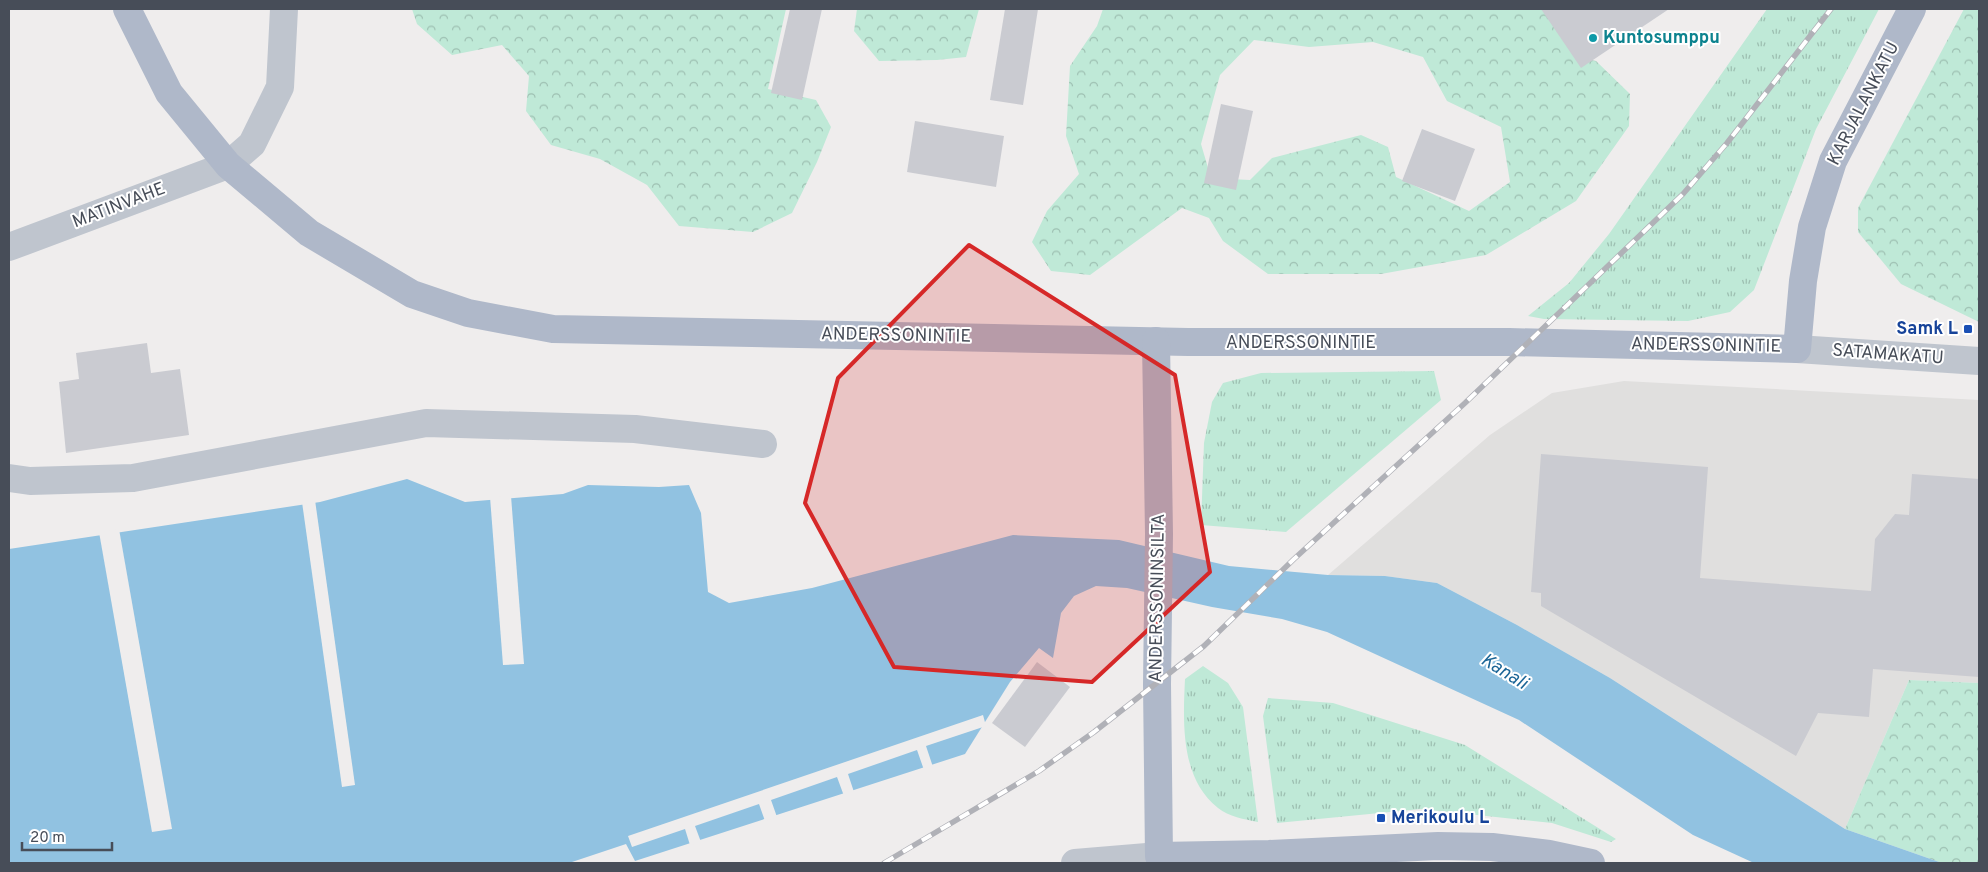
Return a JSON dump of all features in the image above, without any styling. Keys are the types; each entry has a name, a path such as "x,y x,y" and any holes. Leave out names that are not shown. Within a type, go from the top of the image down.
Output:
{"main road":[{"name":"ANDERSSONINTIE","path":"127,9 169,92 228,165 310,233 412,294 468,313 543,327 706,333 1156,340 1528,342 1797,349"},
{"name":"KARJALANKATU","path":"1797,349 1803,281 1812,227 1833,161 1912,9"},
{"name":"ANDERSSONINSILTA","path":"1156,340 1159,534 1157,684 1159,856"},
{"path":"1159,856 1269,854 1438,846 1511,849 1549,854 1590,863"}],"street":[{"path":"228,165 252,144 280,87 284,9"},
{"name":"MATINVAHE","path":"9,247 228,165"},
{"name":"SATAMAKATU","path":"1797,349 1979,361"},
{"path":"9,478 30,481 133,478 426,423 635,429 763,444"},
{"path":"1075,863 1159,856"}],"highlighted area":[{"path":"969,245 1175,375 1210,572 1092,682 894,667 805,503 838,378"}],"shaded area":[{"path":"1624,381 1979,400 1979,683 1909,680 1845,829 1610,678 1517,625 1437,583 1385,576 1328,575 1490,435 1552,393"}],"green space":[{"path":"412,9 786,9 768,89 816,100 831,127 817,162 792,213 753,232 679,226 647,185 600,159 551,145 526,111 529,76 502,45 452,55 417,24"},
{"path":"857,9 979,9 966,57 937,60 879,61 854,31"},
{"path":"1103,9 1543,9 1576,57 1596,61 1630,94 1629,126 1576,201 1486,255 1381,274 1268,274 1223,241 1209,218 1182,208 1090,275 1051,271 1032,242 1047,211 1079,174 1066,136 1070,66 1097,26","holes":["1254,40 1309,47 1373,42 1423,57 1447,101 1501,127 1510,182 1469,211 1396,177 1388,147 1361,135 1272,158 1250,180 1211,178 1201,144 1220,75"]},
{"path":"1767,9 1879,9 1816,129 1754,290 1730,312 1688,321 1544,319 1528,316 1569,283 1609,234"},
{"path":"1964,9 1979,9 1979,322 1901,284 1858,232 1858,208"},
{"path":"1434,371 1441,400 1286,532 1201,525 1204,443 1212,402 1223,383 1261,373"},
{"path":"1203,666 1228,683 1243,707 1258,822 1232,816 1218,808 1206,796 1190,765 1185,731 1185,679"},
{"path":"1909,680 1979,683 1979,863 1942,863 1845,829"},
{"path":"1268,698 1333,703 1465,745 1616,839 1611,842 1552,823 1421,809 1277,823 1263,716"}],"water":[{"name":"Kanali","path":"407,479 465,502 563,494 588,485 659,487 689,485 701,513 708,592 729,603 812,588 1013,535 1119,540 1229,566 1328,575 1385,576 1437,583 1517,625 1610,678 1845,829 1942,863 1754,863 1693,835 1519,720 1327,632 1282,619 1212,607 1127,588 1096,586 1074,596 1061,613 1053,658 1039,648 1010,682 965,754 635,861 626,844 569,863 9,863 9,549 320,502"}],"pier":[{"path":"511,496 524,664 503,665 490,497"},
{"path":"315,500 355,785 342,787 302,502"},
{"path":"119,529 172,829 152,832 99,532"},
{"path":"983,715 986,726 926,746 933,767 924,770 917,750 848,774 854,792 844,796 837,777 771,800 777,817 765,821 759,804 695,826 701,842 690,845 685,829 632,847 628,836"}],"building":[{"path":"790,9 822,9 802,100 771,93"},
{"path":"1005,9 1038,9 1023,105 990,100"},
{"name":"Kuntosumppu","path":"1541,9 1669,9 1581,68"},
{"path":"1221,104 1253,111 1236,190 1204,183"},
{"path":"915,121 1004,136 996,187 907,172"},
{"path":"1422,129 1475,149 1455,201 1402,181"},
{"path":"147,343 151,373 180,369 189,435 66,453 59,382 79,379 76,353"},
{"path":"1541,454 1708,467 1700,578 1871,591 1875,539 1895,514 1909,515 1912,474 1979,479 1979,677 1873,669 1869,717 1818,713 1796,756 1541,606 1541,593 1531,592"},
{"path":"1037,662 1070,687 1025,747 992,723"}],"railway":[{"path":"884,863 1039,771 1094,732 1204,646 1294,559 1465,403 1683,194 1727,143 1831,9"}],"place":[{"name":"Kuntosumppu","path":"1593,38"},
{"name":"Samk L","path":"1968,329"},
{"name":"Merikoulu L","path":"1381,818"}]}
